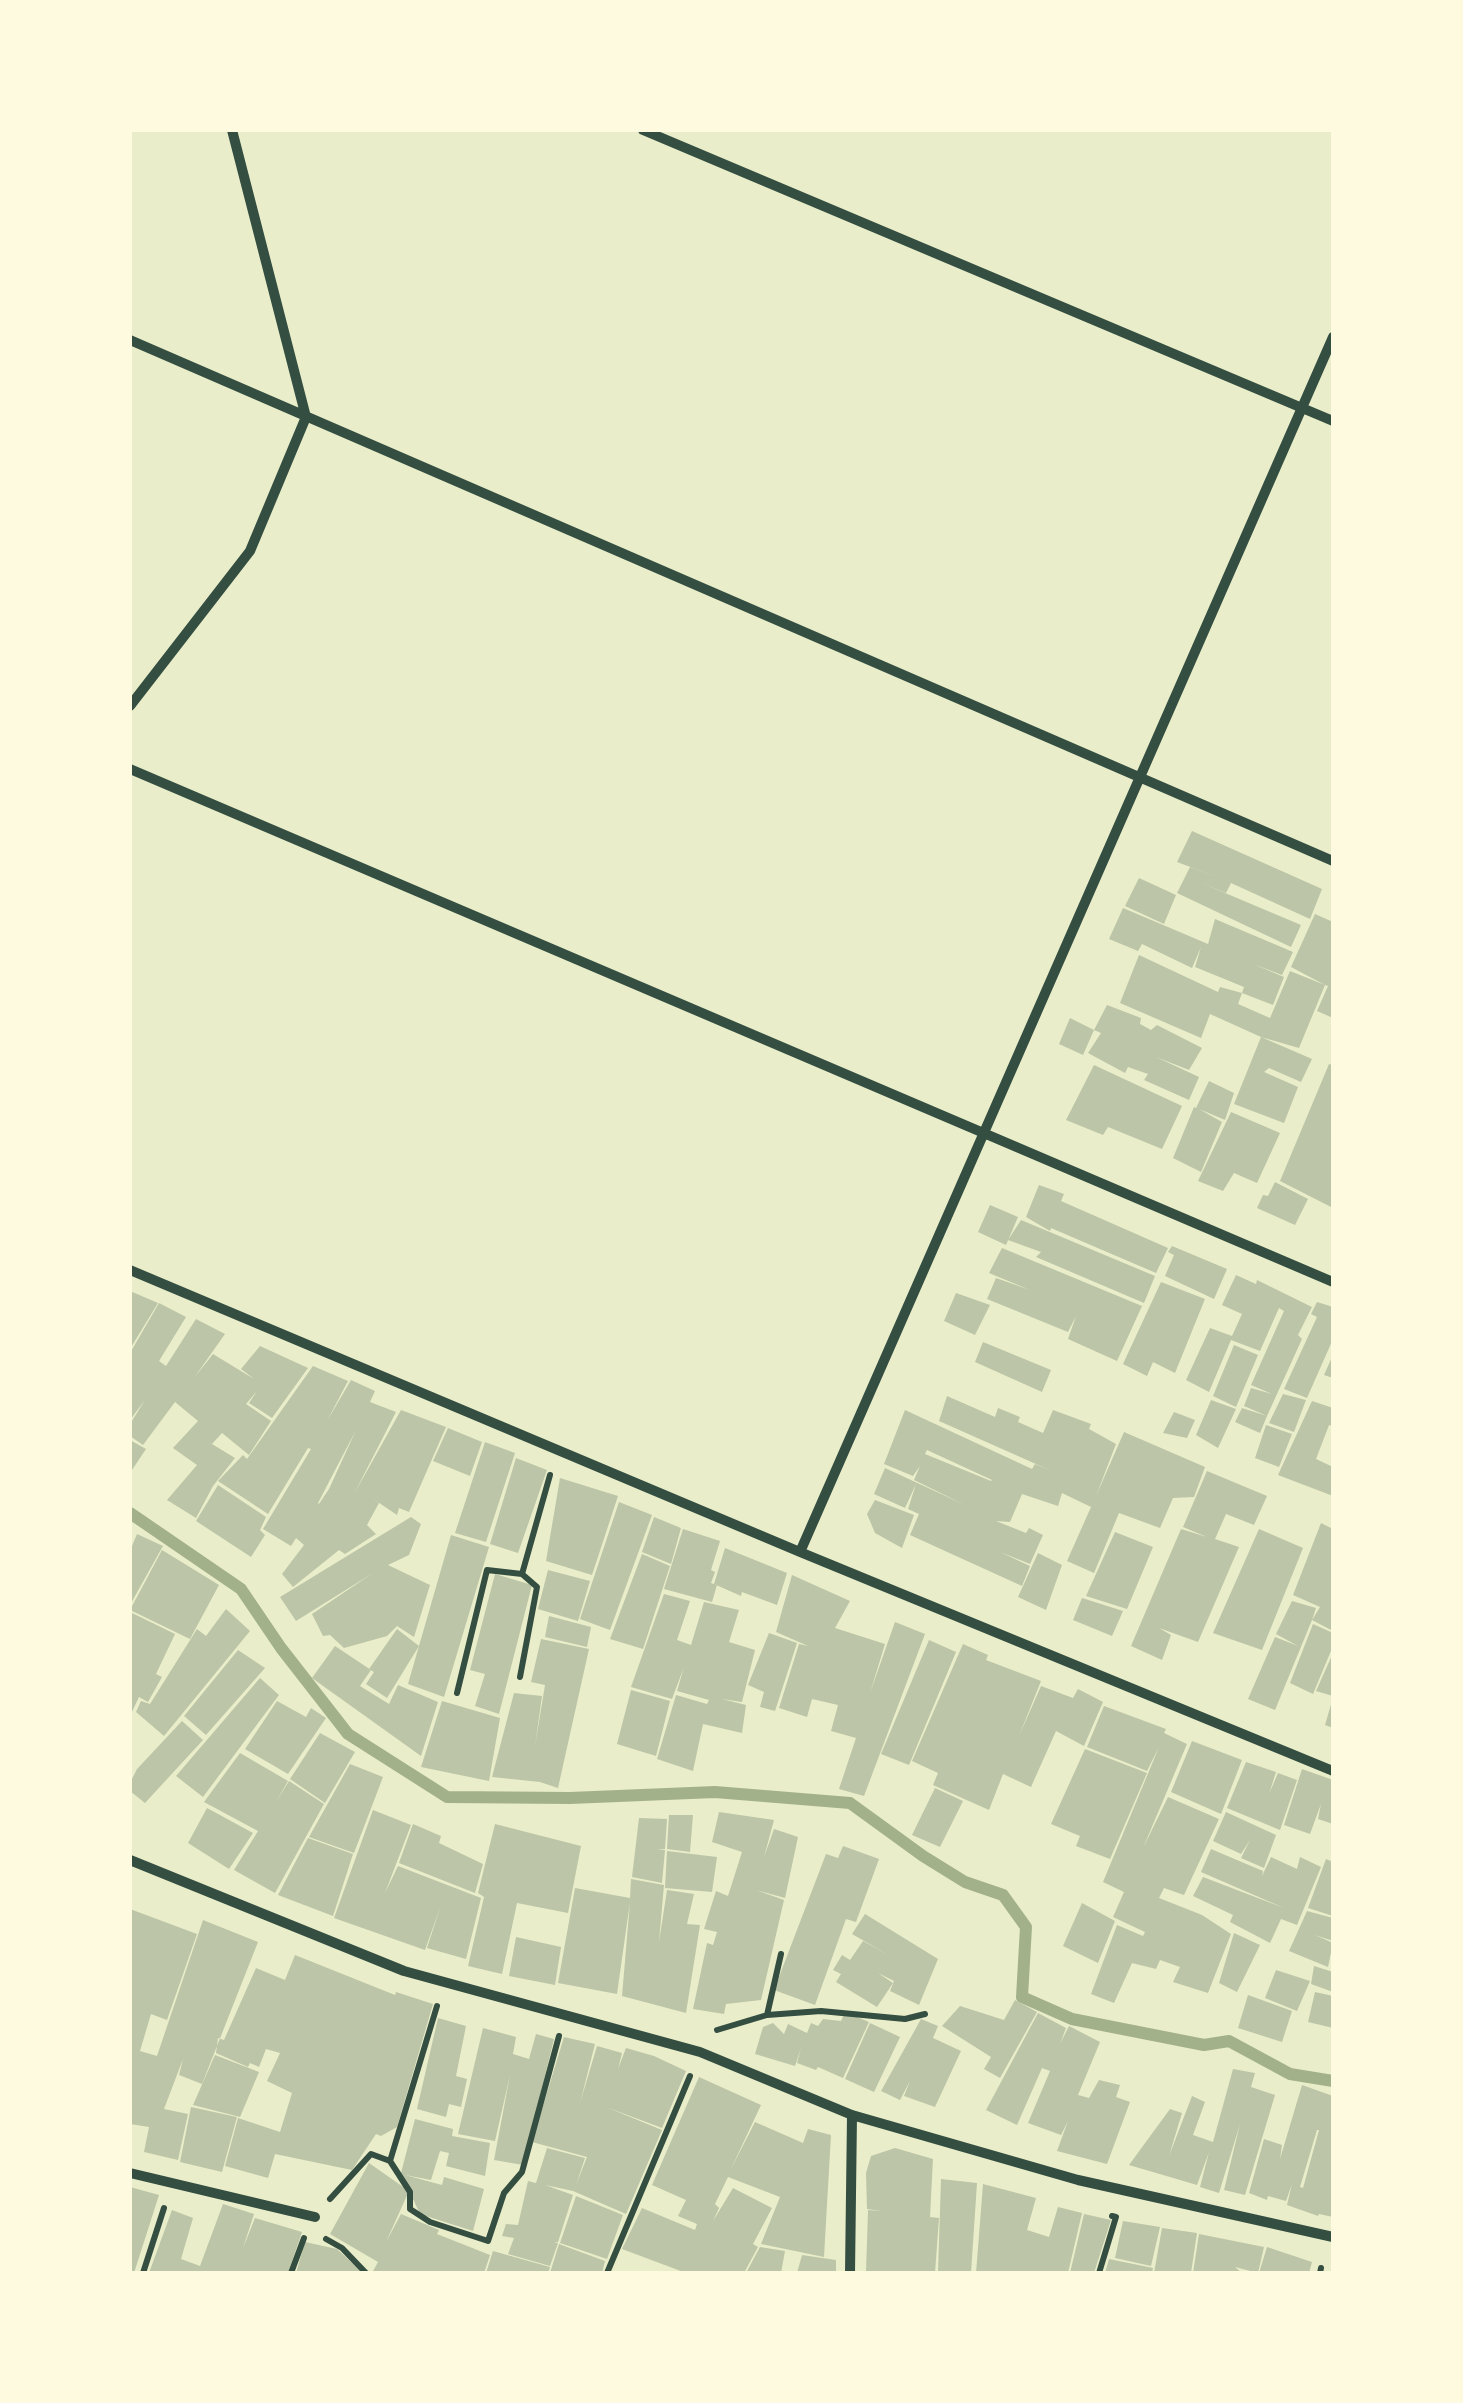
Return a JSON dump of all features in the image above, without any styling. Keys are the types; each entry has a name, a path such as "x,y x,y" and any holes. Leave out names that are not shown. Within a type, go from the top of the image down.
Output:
{"street":[{"path":"130,706 250,550 306,416 232,130"},
{"path":"643,130 1333,421"},
{"path":"800,1552 1333,337"},
{"path":"130,340 1333,861"},
{"path":"130,769 1333,1282"},
{"path":"130,1270 1333,1771"},
{"path":"130,1860 404,1970 700,2052 852,2115 1078,2180 1333,2236"},
{"path":"850,2273 852,2115"},
{"path":"130,2173 315,2217"}],"path":[{"path":"522,1574 542,1502"},
{"path":"457,1693 487,1570 522,1574 537,1587 520,1677"},
{"path":"767,2015 781,1954"},
{"path":"390,2160 444,1981"},
{"path":"672,2043 767,2015 821,2011 905,2019 924,2014"},
{"path":"366,2273 342,2248 320,2235 315,2217 370,2154 390,2160 410,2192 410,2209 430,2222 488,2241 504,2193 522,2172 566,2014"},
{"path":"608,2273 700,2052"},
{"path":"143,2273 171,2184"},
{"path":"1097,2213 1116,2217 1098,2273"}],"building":[{"path":"1192,831 1322,889 1310,919 1231,883 1226,893 1199,882 1301,925 1291,947 1177,893 1190,867 1223,879 1177,862"},
{"path":"1139,878 1176,895 1164,924 1125,906"},
{"path":"1123,908 1208,944 1215,919 1293,952 1282,975 1253,964 1284,977 1273,1005 1242,993 1244,987 1195,967 1201,947 1192,968 1142,944 1138,951 1109,939"},
{"path":"1315,914 1333,922 1333,1018 1317,1011 1328,986 1291,967"},
{"path":"1139,955 1218,992 1220,987 1242,993 1238,1004 1270,1018 1290,971 1325,985 1299,1048 1261,1037 1210,1014 1201,1038 1120,1003"},
{"path":"1107,1005 1141,1018 1140,1024 1151,1030 1157,1025 1202,1048 1189,1070 1156,1057 1199,1077 1189,1100 1144,1080 1148,1074 1128,1067 1125,1073 1088,1053 1101,1033 1094,1030"},
{"path":"1070,1018 1094,1030 1083,1055 1059,1044"},
{"path":"1261,1037 1312,1059 1301,1082 1269,1068 1264,1072 1298,1087 1284,1123 1234,1104"},
{"path":"1329,1064 1333,1065 1333,1208 1280,1181"},
{"path":"1094,1065 1182,1106 1162,1149 1108,1127 1103,1135 1066,1120"},
{"path":"1209,1081 1234,1093 1225,1120 1199,1109 1222,1122 1201,1172 1173,1158"},
{"path":"1231,1112 1280,1133 1257,1183 1234,1173 1223,1191 1198,1181"},
{"path":"1275,1182 1308,1199 1295,1225 1257,1208"},
{"path":"1039,1185 1064,1194 1061,1201 1168,1248 1156,1273 1051,1228 1050,1231 1026,1217"},
{"path":"990,1205 1018,1217 1006,1245 978,1232"},
{"path":"1021,1220 1155,1276 1144,1303 1036,1257 1041,1252 1008,1240"},
{"path":"1172,1246 1227,1269 1214,1299 1165,1276 1174,1255 1168,1252"},
{"path":"1002,1248 1142,1306 1117,1361 1068,1339 1076,1316 1068,1332 987,1299 996,1278 1030,1290 989,1273"},
{"path":"1236,1275 1256,1284 1257,1280 1312,1307 1267,1416 1244,1406 1251,1388 1272,1394 1251,1385 1284,1311 1279,1308 1260,1351 1231,1340 1209,1392 1186,1380 1210,1328 1232,1336 1242,1314 1222,1305"},
{"path":"1161,1282 1205,1299 1175,1373 1153,1362 1147,1376 1123,1364"},
{"path":"130,1291 158,1303 130,1349"},
{"path":"956,1293 990,1305 975,1335 944,1321"},
{"path":"1317,1302 1333,1307 1333,1339 1307,1398 1284,1389 1317,1317 1311,1314"},
{"path":"159,1303 186,1317 159,1361 166,1366 196,1319 225,1334 194,1378 213,1354 254,1379 241,1369 260,1346 308,1368 272,1418 249,1403 257,1391 246,1404 271,1421 249,1455 222,1433 212,1444 235,1458 213,1486 196,1518 167,1500 197,1465 173,1448 198,1421 175,1402 143,1445 130,1436 130,1424 145,1400 130,1420 130,1353"},
{"path":"983,1342 1051,1370 1042,1392 975,1362"},
{"path":"1234,1345 1258,1355 1236,1407 1213,1396"},
{"path":"1333,1355 1333,1378 1324,1375"},
{"path":"313,1366 348,1381 327,1421 351,1380 375,1391 370,1402 396,1412 354,1494 401,1410 446,1427 409,1512 399,1508 397,1515 366,1494 379,1503 367,1525 376,1534 345,1554 339,1550 293,1587 282,1574 304,1545 296,1538 291,1546 263,1529 311,1449 308,1448 268,1514 218,1481 243,1455 247,1459","holes":["356,1430 329,1489 319,1504"]},
{"path":"1283,1394 1306,1400 1294,1432 1269,1423"},
{"path":"947,1396 995,1417 998,1408 1043,1433 1053,1410 1091,1424 1089,1429 1116,1444 1096,1496 1124,1432 1205,1467 1194,1497 1173,1498 1160,1528 1119,1513 1094,1573 1067,1561 1091,1507 1062,1493 1058,1506 1022,1494 1010,1522 996,1521 1043,1535 1030,1564 1000,1552 1030,1566 1022,1586 910,1535 919,1514 908,1509 916,1484 905,1508 874,1494 885,1468 965,1505 914,1480 920,1466 913,1476 884,1464 905,1410 1032,1469 1035,1464 1054,1472 939,1421","holes":["927,1450 991,1481 925,1454"]},
{"path":"1211,1400 1236,1409 1218,1448 1196,1435"},
{"path":"1312,1401 1333,1408 1333,1426 1329,1425 1316,1459 1333,1467 1333,1496 1278,1475"},
{"path":"1242,1408 1267,1416 1260,1433 1235,1422"},
{"path":"1174,1412 1195,1420 1187,1438 1163,1433"},
{"path":"1266,1425 1292,1434 1279,1467 1255,1458"},
{"path":"448,1428 482,1442 470,1476 433,1461"},
{"path":"130,1440 146,1449 130,1473"},
{"path":"485,1442 515,1453 486,1542 455,1533"},
{"path":"516,1458 547,1470 518,1553 490,1544"},
{"path":"1207,1471 1267,1496 1254,1525 1226,1514 1215,1539 1239,1547 1198,1642 1159,1628 1171,1635 1162,1660 1131,1646 1181,1529 1207,1537 1183,1527"},
{"path":"560,1478 618,1496 592,1575 546,1561"},
{"path":"218,1485 266,1517 260,1530 265,1535 251,1557 196,1521"},
{"path":"875,1500 914,1515 902,1548 875,1533 867,1514"},
{"path":"619,1502 652,1515 610,1630 580,1619"},
{"path":"411,1517 421,1524 409,1555 388,1565 430,1585 414,1637 397,1626 387,1636 344,1648 330,1635 323,1636 312,1614 373,1573 296,1621 280,1597"},
{"path":"654,1517 681,1528 671,1564 642,1552"},
{"path":"1321,1523 1333,1529 1333,1631 1312,1620 1320,1607 1293,1595"},
{"path":"683,1529 720,1541 711,1570 715,1572 711,1583 717,1585 712,1602 664,1589"},
{"path":"1259,1529 1303,1548 1262,1650 1213,1633"},
{"path":"1115,1532 1153,1547 1127,1609 1086,1596"},
{"path":"137,1534 163,1546 130,1605 130,1551"},
{"path":"451,1535 489,1547 444,1697 408,1684"},
{"path":"725,1548 787,1573 777,1605 714,1584"},
{"path":"162,1550 219,1585 190,1639 130,1610"},
{"path":"1038,1553 1062,1565 1046,1610 1018,1597"},
{"path":"642,1554 670,1566 643,1649 610,1639"},
{"path":"548,1570 590,1581 578,1621 538,1609"},
{"path":"495,1574 532,1585 499,1714 475,1706 485,1674 470,1670"},
{"path":"792,1575 850,1601 835,1628 885,1644 870,1693 895,1622 925,1634 864,1796 839,1789 856,1738 831,1731 838,1705 812,1699 807,1717 779,1708 799,1644 808,1646 776,1632"},
{"path":"664,1594 690,1601 677,1640 691,1645 704,1602 739,1610 729,1642 755,1650 742,1702 722,1699 746,1705 742,1733 703,1724 693,1771 657,1759 676,1695 707,1704 709,1700 677,1691 684,1667 672,1699 631,1687"},
{"path":"1082,1598 1123,1611 1112,1636 1073,1620"},
{"path":"1292,1601 1316,1608 1275,1710 1248,1699 1275,1637 1298,1646 1276,1634"},
{"path":"226,1609 250,1631 164,1736 136,1712 141,1701 150,1704 197,1629 206,1636"},
{"path":"130,1612 175,1634 156,1674 162,1677 148,1702 139,1697 130,1716"},
{"path":"549,1616 591,1627 587,1647 545,1637"},
{"path":"1313,1624 1333,1633 1333,1646 1313,1694 1290,1683"},
{"path":"397,1629 419,1646 387,1698 366,1684 374,1672 369,1669"},
{"path":"769,1633 797,1643 775,1711 760,1707 764,1692 748,1685"},
{"path":"541,1639 589,1649 558,1788 492,1777 514,1693 542,1696 535,1746 545,1685 531,1682"},
{"path":"929,1640 956,1652 909,1765 881,1754"},
{"path":"963,1644 988,1655 986,1660 1041,1681 1019,1736 1041,1686 1073,1698 1078,1689 1103,1702 1084,1746 1056,1731 1031,1787 1003,1774 989,1810 933,1785 938,1773 912,1761"},
{"path":"335,1646 371,1670 360,1686 389,1704 398,1685 438,1702 421,1756 312,1678"},
{"path":"238,1650 265,1668 206,1735 184,1716"},
{"path":"1333,1653 1333,1696 1316,1691"},
{"path":"260,1678 279,1695 203,1797 176,1776"},
{"path":"631,1690 670,1701 656,1756 617,1744"},
{"path":"277,1701 306,1717 311,1708 326,1718 288,1774 245,1749"},
{"path":"442,1701 500,1718 489,1781 421,1767"},
{"path":"1333,1701 1333,1728 1325,1725"},
{"path":"1104,1706 1166,1729 1164,1733 1187,1744 1143,1848 1168,1797 1219,1819 1184,1895 1164,1888 1159,1898 1202,1915 1231,1934 1208,1993 1173,1982 1180,1967 1160,1960 1156,1969 1132,1963 1114,2003 1091,1994 1117,1925 1143,1936 1145,1932 1113,1917 1124,1892 1103,1882 1159,1747 1147,1771 1087,1747"},
{"path":"182,1721 203,1740 145,1803 130,1791 130,1783 137,1769"},
{"path":"320,1733 355,1752 325,1803 290,1779"},
{"path":"1192,1741 1242,1760 1221,1814 1171,1792"},
{"path":"1085,1749 1147,1773 1110,1859 1076,1846 1080,1836 1051,1824"},
{"path":"240,1753 288,1781 276,1802 289,1781 324,1804 275,1893 234,1870 258,1831 204,1802"},
{"path":"1246,1762 1276,1772 1269,1794 1278,1773 1297,1780 1280,1830 1227,1808"},
{"path":"350,1764 383,1777 354,1853 309,1837"},
{"path":"1302,1769 1333,1780 1333,1824 1318,1819 1321,1804 1310,1834 1284,1825"},
{"path":"935,1788 963,1801 940,1847 912,1835"},
{"path":"207,1808 253,1833 229,1869 188,1843"},
{"path":"373,1810 411,1825 385,1893 398,1866 481,1898 466,1959 427,1948 441,1905 425,1950 334,1918"},
{"path":"719,1812 774,1820 764,1857 774,1829 798,1837 785,1898 756,1890 784,1900 761,2000 726,2004 724,2014 693,2009 707,1943 713,1945 717,1932 704,1929 716,1891 728,1896 742,1852 712,1842"},
{"path":"1226,1812 1276,1835 1264,1868 1241,1858 1250,1840 1241,1854 1213,1841"},
{"path":"669,1815 693,1815 690,1852 667,1849"},
{"path":"639,1818 667,1819 665,1849 657,1849 665,1850 662,1883 632,1877"},
{"path":"413,1824 441,1836 439,1843 483,1864 475,1893 399,1863"},
{"path":"495,1824 581,1846 568,1913 517,1903 502,1974 468,1966 484,1897 478,1893"},
{"path":"308,1838 353,1854 333,1916 278,1895"},
{"path":"843,1846 879,1859 856,1922 846,1919 815,2005 774,1990 826,1854 838,1858"},
{"path":"1211,1849 1263,1871 1262,1876 1271,1857 1297,1869 1300,1857 1321,1867 1297,1925 1281,1919 1270,1943 1230,1922 1233,1915 1193,1896 1203,1877 1284,1908 1201,1872"},
{"path":"667,1851 717,1857 712,1892 665,1888"},
{"path":"1326,1859 1333,1862 1333,1916 1308,1908"},
{"path":"631,1879 664,1885 659,1942 667,1890 694,1894 687,1924 700,1925 686,2013 622,1996 630,1902 617,1994 558,1983 575,1888 630,1898"},
{"path":"1082,1903 1115,1921 1098,1963 1063,1946"},
{"path":"130,1909 197,1934 167,2020 151,2014 140,2051 157,2056 203,1920 258,1942 202,2084 179,2075 183,2059 164,2109 188,2114 178,2160 144,2152 149,2127 130,2124"},
{"path":"1307,1911 1333,1918 1333,1941 1315,1935 1333,1943 1328,1967 1289,1951"},
{"path":"865,1914 938,1959 919,2005 890,1991 894,1981 878,1973 893,1983 877,2007 836,1982 841,1974 833,1970 842,1955 850,1960 863,1941 890,1956 852,1934"},
{"path":"1234,1933 1260,1945 1237,1992 1219,1983"},
{"path":"516,1937 561,1947 555,1985 509,1976"},
{"path":"295,1955 395,1995 396,1992 433,2004 397,2127 381,2136 376,2134 352,2170 275,2154 268,2178 225,2166 238,2118 280,2132 292,2093 267,2081 280,2053 266,2049 259,2067 250,2063 248,2067 216,2053 218,2038 224,2040 256,1968 285,1980"},
{"path":"1314,1966 1333,1972 1333,1992 1311,1984"},
{"path":"1276,1970 1310,1981 1297,2011 1265,1998"},
{"path":"1315,1992 1333,1996 1333,2028 1308,2022"},
{"path":"1248,1995 1292,2011 1282,2042 1238,2028"},
{"path":"1015,2000 1037,2012 1000,2078 984,2069 991,2057 942,2026 960,2006 1004,2020"},
{"path":"845,2012 869,2022 843,2078 797,2063 801,2048 795,2066 755,2054 763,2027 773,2023 784,2034 788,2024 807,2033 811,2023 818,2026 823,2019 841,2021"},
{"path":"1038,2013 1066,2028 1060,2044 1069,2026 1100,2042 1078,2095 1089,2098 1099,2080 1120,2085 1116,2097 1130,2102 1107,2164 1057,2151 1068,2121 1061,2135 1028,2123 1050,2071 1042,2068 1017,2125 986,2110"},
{"path":"438,2018 466,2026 456,2076 467,2079 461,2107 449,2104 446,2117 417,2109"},
{"path":"921,2019 938,2026 933,2038 961,2051 935,2107 904,2096 910,2081 900,2100 881,2091"},
{"path":"870,2023 900,2037 874,2092 845,2079"},
{"path":"483,2028 516,2037 513,2054 529,2059 536,2034 554,2039 523,2165 494,2160 510,2075 495,2141 458,2134"},
{"path":"564,2037 595,2044 580,2103 597,2046 622,2053 618,2069 626,2048 686,2071 662,2128 606,2107 662,2130 626,2214 573,2191 545,2185 573,2195 558,2242 554,2242 558,2243 550,2266 508,2254 514,2238 502,2236 506,2224 518,2225 528,2181 536,2183 547,2148 585,2158 576,2185 587,2157 532,2142"},
{"path":"215,2055 259,2072 240,2117 193,2105"},
{"path":"1233,2069 1255,2073 1251,2087 1275,2095 1245,2195 1224,2190 1240,2124 1219,2193 1200,2187 1209,2152 1197,2185 1129,2165 1170,2109 1182,2113 1169,2156 1192,2096 1205,2102 1193,2135 1213,2142"},
{"path":"699,2077 761,2105 730,2171 755,2122 803,2143 808,2129 831,2135 824,2257 761,2244 780,2197 728,2177 715,2204 719,2208 713,2221 733,2188 772,2208 753,2244 758,2247 744,2273 686,2273 622,2249 642,2208 695,2230 697,2224 678,2216 686,2200 652,2185"},
{"path":"1302,2085 1333,2096 1333,2217 1287,2205 1292,2184 1286,2201 1268,2196 1267,2200 1249,2193 1264,2139 1282,2145 1280,2159","holes":["1319,2130 1303,2188 1300,2187"]},
{"path":"191,2107 237,2117 222,2172 180,2162"},
{"path":"415,2119 453,2129 452,2136 490,2143 485,2176 446,2166 449,2153 440,2151 431,2180 405,2175 442,2185 444,2177 484,2189 473,2231 420,2214 401,2173"},
{"path":"895,2148 933,2159 930,2217 939,2218 935,2273 866,2272 868,2210 882,2211 867,2209 866,2173 871,2156"},
{"path":"369,2163 409,2191 386,2242 401,2214 439,2230 437,2234 490,2255 484,2273 372,2273 378,2262 330,2234"},
{"path":"941,2179 977,2183 971,2273 938,2273"},
{"path":"983,2184 1036,2198 1027,2230 1049,2237 1058,2207 1082,2213 1068,2273 976,2273"},
{"path":"130,2187 159,2195 134,2273 130,2273"},
{"path":"576,2196 623,2215 607,2259 560,2243"},
{"path":"223,2204 254,2214 243,2248 255,2218 302,2232 288,2273 149,2273 172,2210 193,2218 181,2259 200,2266"},
{"path":"1084,2214 1111,2220 1094,2273 1070,2273"},
{"path":"1123,2221 1160,2227 1151,2266 1115,2258"},
{"path":"1162,2228 1197,2233 1191,2273 1154,2273"},
{"path":"1199,2234 1264,2247 1258,2273 1235,2267 1242,2273 1193,2273"},
{"path":"305,2242 337,2249 363,2273 296,2273"},
{"path":"559,2244 605,2261 602,2273 550,2273"},
{"path":"760,2247 785,2251 781,2273 746,2273"},
{"path":"1267,2247 1312,2262 1309,2273 1259,2273"},
{"path":"493,2251 550,2267 548,2273 486,2273"},
{"path":"802,2255 836,2260 836,2273 797,2273"},
{"path":"1109,2259 1153,2268 1152,2273 1105,2273"}],"waterway":[{"path":"130,1513 241,1589 348,1734 447,1797 570,1798 715,1792 850,1803 965,1882 1003,1895 1026,1927 1022,1997 1072,2019 1204,2045 1229,2041 1290,2074 1333,2081"}]}
